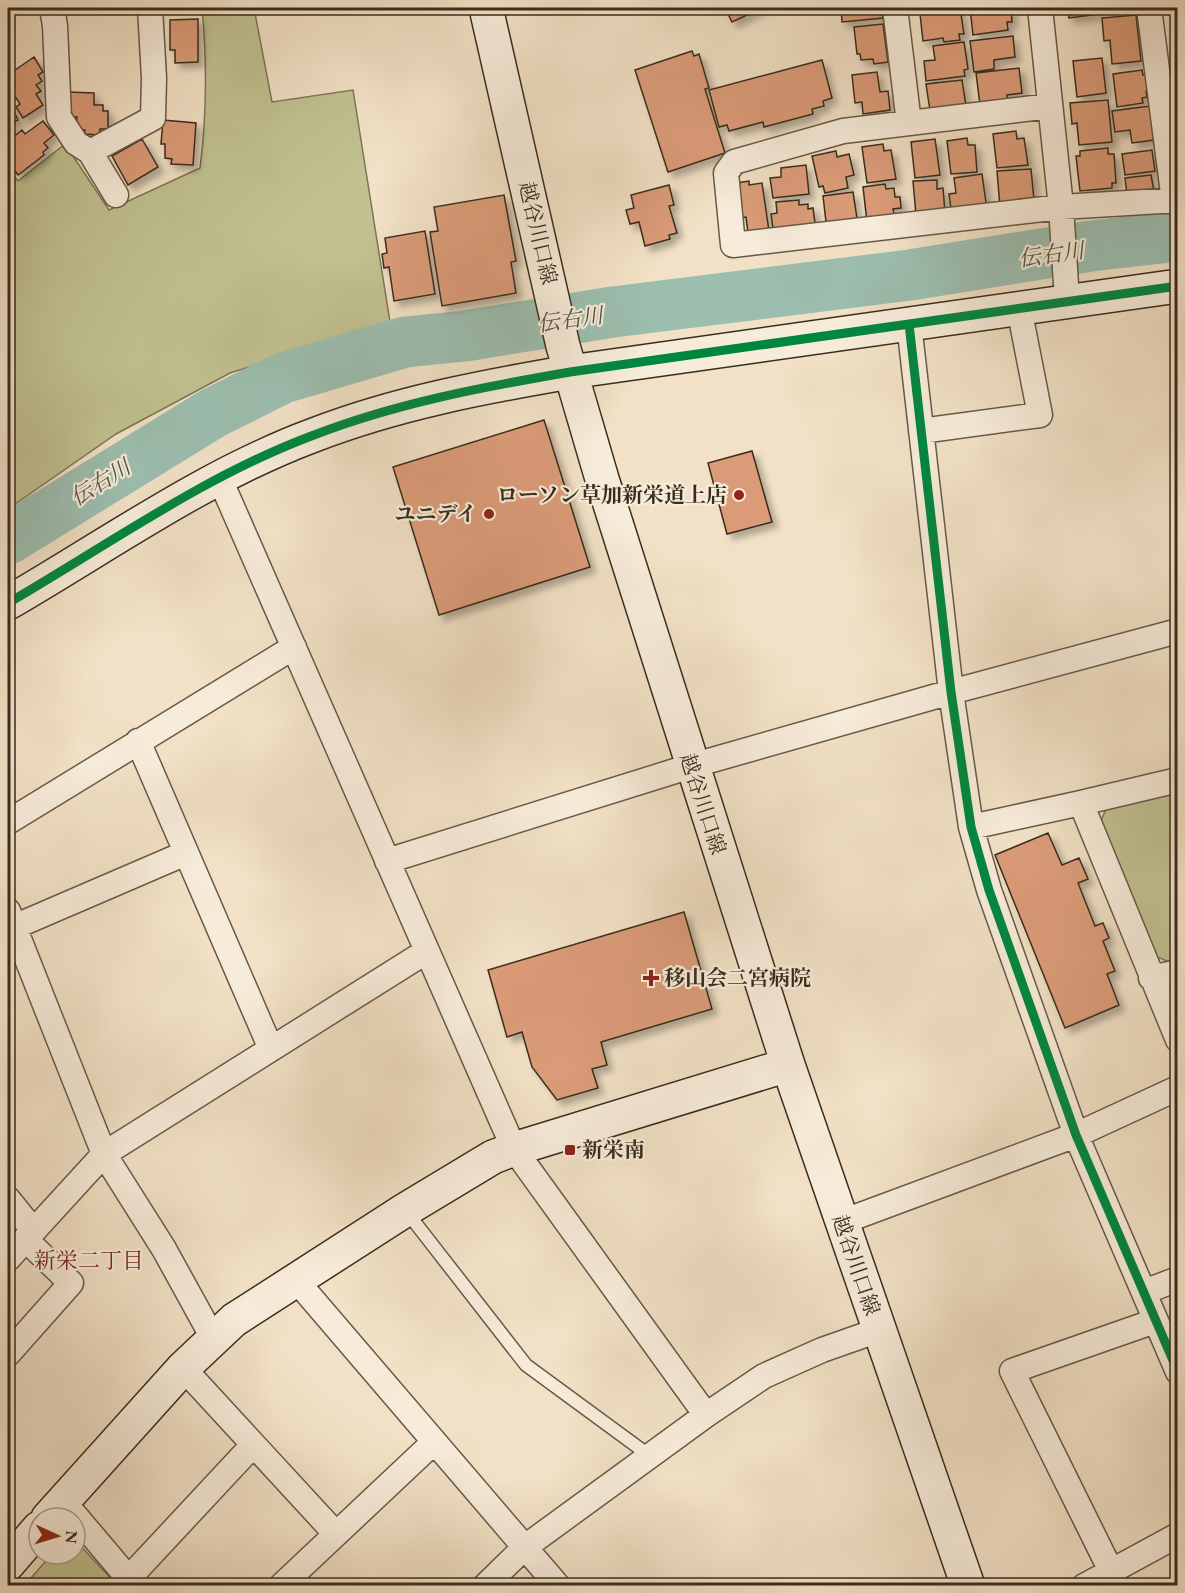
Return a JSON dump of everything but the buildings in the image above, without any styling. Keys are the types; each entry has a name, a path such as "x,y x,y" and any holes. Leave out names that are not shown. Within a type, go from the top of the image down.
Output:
{"street":[{"path":"52,8 55,26 59,117 76,143 90,152 116,195"},
{"path":"90,152 153,118 154,78 150,8"},
{"name":"越谷川口線","path":"486,8 567,359 691,766 788,1065 968,1586"},
{"path":"895,8 909,123"},
{"path":"1040,8 1061,216 1066,293"},
{"path":"1050,106 843,131 734,162 726,173 733,245 1061,216 1176,201 1149,8"},
{"path":"8,603 219,477 313,435 409,404 477,388 567,359 909,324 1019,308 1066,293 1178,286"},
{"path":"921,431 1040,416 1019,308"},
{"path":"909,324 951,692 971,827 989,890 1076,1135 1178,1372"},
{"path":"219,477 514,1149 706,1415"},
{"path":"387,861 691,766 951,692 1178,632"},
{"path":"8,822 294,647"},
{"path":"138,741 271,1049"},
{"path":"971,827 1178,780"},
{"path":"1081,803 1178,1040"},
{"path":"186,853 10,924 104,1154 164,1249 213,1338"},
{"path":"8,1259 104,1154 427,951"},
{"path":"1151,978 1178,972"},
{"path":"58,1506 183,1368 234,1320 405,1210 493,1157 514,1149 788,1065"},
{"path":"842,1222 1076,1135 1178,1088"},
{"path":"8,1199 29,1235 71,1283 8,1354"},
{"path":"295,1279 558,1586"},
{"path":"1144,1292 1178,1279"},
{"path":"1111,1571 1012,1371 1155,1321"},
{"path":"485,1586 525,1547 706,1415 764,1376 822,1350 879,1330"},
{"path":"183,1368 335,1533"},
{"path":"281,1586 434,1442"},
{"path":"87,1539 132,1582 254,1445"},
{"path":"1084,1586 1178,1536"}],"lane":[{"path":"405,1210 526,1365 650,1456"}],"green space":[{"path":"202,8 254,8 272,102 353,90 390,322 230,373 116,434 8,509 8,168 18,181 65,144 109,210 200,168 206,88"},
{"path":"1177,792 1177,960 1169,962 1155,956 1100,823 1106,809"},
{"path":"87,1553 117,1585 25,1585 42,1566 87,1566"}],"waterway":[{"name":"伝右川","path":"8,539 213,413 283,378 405,342 465,336 613,312 910,275 1091,246 1178,236"}],"cycle path":[{"path":"8,603 158,512 235,470 314,435 409,405 473,390 570,372 1178,286"},
{"path":"909,324 951,692 971,827 989,890 1076,1135 1178,1372"}],"place":[{"name":"ローソン草加新栄道上店","path":"739,495"},
{"name":"ユニデイ","path":"489,514"},
{"name":"移山会二宮病院","path":"651,978"},
{"name":"新栄南","path":"570,1150"}],"district":[{"name":"新栄二丁目","path":"89,1260"}]}
